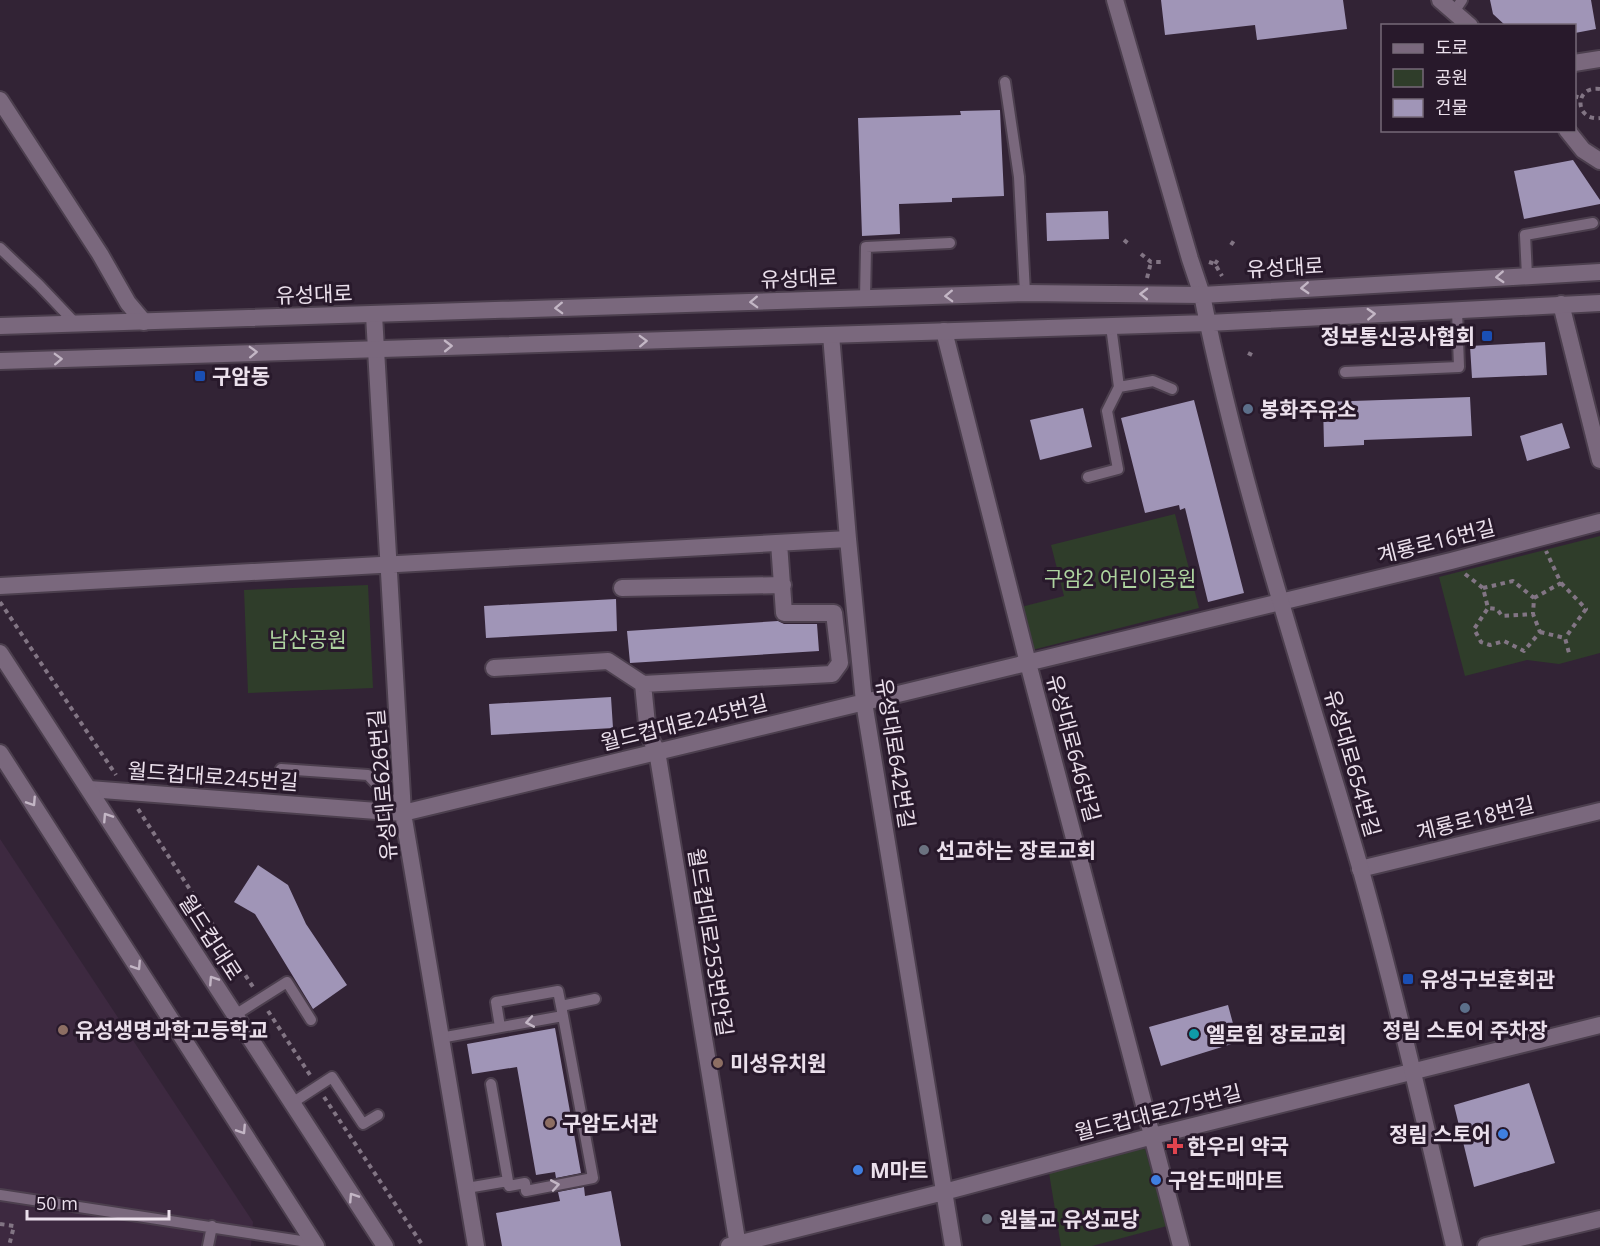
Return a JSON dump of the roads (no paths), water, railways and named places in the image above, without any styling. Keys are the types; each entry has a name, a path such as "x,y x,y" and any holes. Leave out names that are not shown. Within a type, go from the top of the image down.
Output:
{"street":[{"name":"유성대로654번길","path":"1115,0 1202,295 1222,393 1360,869 1413,1072 1454,1246"},
{"path":"1440,0 1458,6 1469,24"},
{"path":"1576,63 1600,59"},
{"path":"0,100 100,254 128,303 144,322"},
{"path":"1569,132 1583,150 1600,161"},
{"name":"유성대로","path":"0,327 1025,293 1202,295 1600,272"},
{"path":"0,361 1208,323 1600,303"},
{"path":"1561,304 1600,460"},
{"name":"유성대로626번길","path":"374,315 403,813 476,1246"},
{"name":"유성대로646번길","path":"944,331 1028,663 1181,1246"},
{"name":"유성대로642번길","path":"831,335 864,702 954,1246"},
{"name":"계룡로16번길","path":"1282,602 1600,522"},
{"path":"0,586 848,539"},
{"path":"494,668 608,662 643,684 832,674 840,663 834,613 784,613 779,543"},
{"path":"622,588 783,585"},
{"name":"월드컵대로245번길","path":"89,789 403,813 1282,602"},
{"name":"월드컵대로","path":"0,653 385,1246"},
{"name":"월드컵대로253번안길","path":"643,684 648,734 657,751 735,1245"},
{"path":"0,753 315,1244"},
{"name":"계룡로18번길","path":"1360,869 1600,811"},
{"name":"월드컵대로275번길","path":"735,1245 1153,1136 1600,1025"},
{"path":"368,1219 398,1246"},
{"path":"1486,1246 1600,1219"}],"lane":[{"path":"1005,82 1019,177 1025,293"},
{"path":"1527,276 1525,235 1593,223"},
{"path":"865,298 866,247 950,243"},
{"path":"0,248 76,324"},
{"path":"1345,372 1460,367 1457,310"},
{"path":"1088,477 1118,469 1107,411 1119,387 1112,326"},
{"path":"1119,387 1153,381 1172,389"},
{"path":"281,769 368,776 403,813"},
{"path":"235,1015 286,982 311,1020"},
{"path":"491,1084 509,1186 525,1183 526,1191 593,1178 558,991 495,1002 500,1027"},
{"path":"440,1038 500,1027 562,1011 595,999"},
{"path":"292,1103 332,1077 363,1124 378,1115"},
{"path":"467,1188 508,1181"},
{"path":"0,1195 212,1226 315,1244"},
{"path":"208,1246 212,1226"}],"place":[{"name":"정보통신공사협회","path":"1487,336"},
{"name":"구암동","path":"200,376"},
{"name":"봉화주유소","path":"1248,409"},
{"name":"선교하는 장로교회","path":"924,850"},
{"name":"유성구보훈회관","path":"1408,979"},
{"name":"정림 스토어 주차장","path":"1465,1008"},
{"name":"유성생명과학고등학교","path":"63,1030"},
{"name":"엘로힘 장로교회","path":"1194,1034"},
{"name":"미성유치원","path":"718,1063"},
{"name":"구암도서관","path":"550,1123"},
{"name":"정림 스토어","path":"1503,1134"},
{"name":"한우리 약국","path":"1175,1146"},
{"name":"M마트","path":"858,1170"},
{"name":"구암도매마트","path":"1156,1180"},
{"name":"원불교 유성교당","path":"987,1219"}],"park label":[{"name":"구암2 어린이공원","path":"1120,578"},
{"name":"남산공원","path":"308,639"}]}
